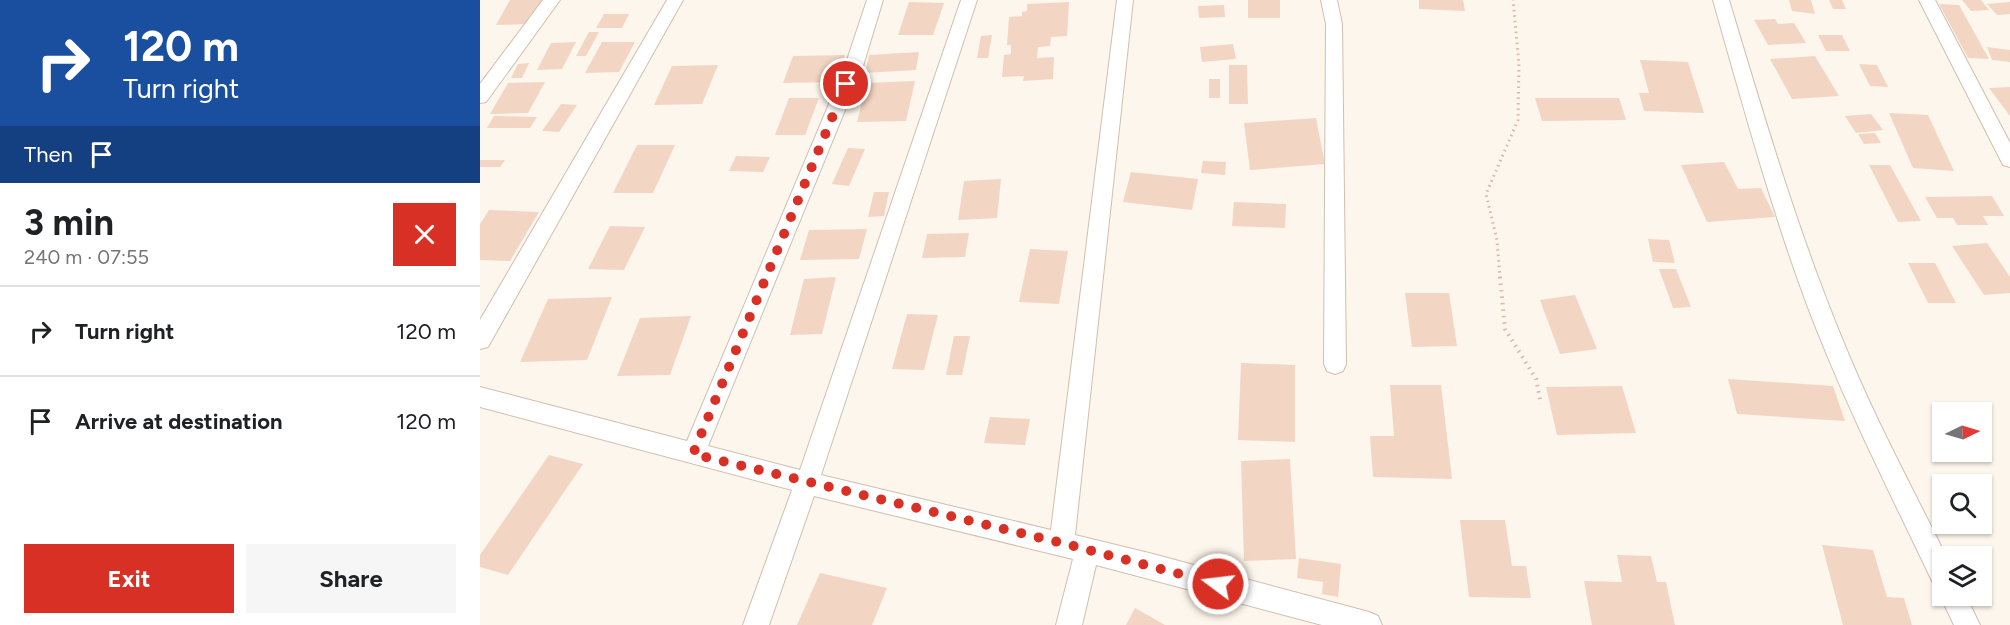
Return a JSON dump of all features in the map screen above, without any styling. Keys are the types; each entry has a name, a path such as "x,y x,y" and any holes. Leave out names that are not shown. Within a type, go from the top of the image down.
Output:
{"street":[{"path":"480,97 552,0"},
{"path":"480,340 675,0"},
{"path":"693,454 854,66 875,0"},
{"path":"756,625 807,483 969,0"},
{"path":"1062,543 1125,0"},
{"path":"1329,0 1334,24 1332,171 1335,364"},
{"path":"1721,0 1795,243 1817,303 1847,376 1932,553"},
{"path":"1927,0 2010,160"},
{"path":"480,397 807,483 1062,543 1369,625"},
{"path":"1069,625 1087,550"},
{"path":"1958,606 1967,625"}],"path":[{"path":"1513,0 1519,64 1518,120 1486,195 1497,240 1505,329 1536,379 1541,404"}],"building":[{"path":"510,0 543,0 530,24 496,25"},
{"path":"1248,0 1280,0 1280,18 1248,18"},
{"path":"1419,0 1463,0 1465,11 1419,9"},
{"path":"1789,0 1811,0 1815,14 1792,11"},
{"path":"1829,0 1842,0 1846,9 1833,9"},
{"path":"1962,0 1981,0 1989,10 1971,11"},
{"path":"909,2 944,3 933,35 898,35"},
{"path":"1069,2 1067,36 1051,37 1050,46 1038,47 1037,58 1054,57 1053,79 1023,81 1024,76 1002,77 1004,55 1011,54 1011,45 1007,45 1009,17 1022,16 1022,12 1027,11 1027,4"},
{"path":"2010,2 2010,14 1997,15 1987,4"},
{"path":"1939,4 1959,5 1989,59 1968,58"},
{"path":"1224,5 1225,17 1199,18 1198,6"},
{"path":"604,14 629,14 622,28 596,28"},
{"path":"1775,19 1778,24 1794,23 1806,43 1768,45 1754,20"},
{"path":"589,32 599,32 586,56 576,56"},
{"path":"992,35 988,58 977,58 981,36"},
{"path":"1818,35 1842,35 1850,51 1826,51"},
{"path":"576,42 562,69 537,70 551,43"},
{"path":"602,42 635,42 619,72 585,73"},
{"path":"1233,44 1236,59 1202,62 1200,47"},
{"path":"1987,47 2010,50 2010,62 1992,60"},
{"path":"919,52 916,70 865,73 869,55"},
{"path":"845,55 836,82 783,83 793,56"},
{"path":"1815,56 1839,96 1792,99 1770,59"},
{"path":"1640,60 1688,62 1704,113 1644,111 1639,93 1649,93"},
{"path":"529,63 522,78 511,78 518,64"},
{"path":"1859,64 1877,65 1888,87 1870,86"},
{"path":"718,65 702,104 654,105 672,66"},
{"path":"1229,65 1247,65 1248,104 1229,104"},
{"path":"1209,79 1220,79 1220,98 1209,98"},
{"path":"915,81 906,121 857,122 867,83"},
{"path":"545,82 528,113 490,114 508,83"},
{"path":"2010,87 2010,116 1989,88"},
{"path":"789,98 819,98 805,135 775,135"},
{"path":"1535,98 1619,98 1626,120 1542,121"},
{"path":"561,104 577,105 559,132 542,131"},
{"path":"1889,113 1928,115 1954,171 1913,168"},
{"path":"1871,114 1883,130 1856,133 1845,116"},
{"path":"494,116 537,117 530,128 487,128"},
{"path":"1316,118 1325,164 1250,170 1244,123"},
{"path":"1875,133 1881,143 1864,144 1858,134"},
{"path":"637,145 675,145 653,193 613,193"},
{"path":"848,148 865,149 849,186 832,184"},
{"path":"736,156 770,157 763,172 729,171"},
{"path":"480,160 505,160 500,167 480,167"},
{"path":"1203,161 1226,162 1225,175 1201,173"},
{"path":"1724,162 1738,189 1761,188 1775,217 1707,222 1681,165"},
{"path":"1869,165 1890,165 1921,221 1898,222"},
{"path":"1131,172 1198,179 1192,210 1123,202"},
{"path":"1001,179 997,218 958,220 964,181"},
{"path":"874,192 889,192 884,216 868,217"},
{"path":"1992,196 2004,216 1983,216 1988,225 1957,225 1953,218 1937,218 1925,197"},
{"path":"1234,202 1286,204 1285,228 1232,226"},
{"path":"489,210 539,212 510,261 480,260 480,224"},
{"path":"610,226 645,227 624,270 588,269"},
{"path":"867,229 859,259 800,260 809,230"},
{"path":"969,233 965,257 922,258 927,234"},
{"path":"1648,239 1669,240 1675,263 1653,262"},
{"path":"1987,243 2010,277 2010,293 1984,295 1952,246"},
{"path":"1030,249 1068,251 1059,304 1019,302"},
{"path":"1908,263 1935,263 1956,303 1928,303"},
{"path":"1659,269 1676,269 1691,307 1673,308"},
{"path":"836,277 822,334 790,335 804,279"},
{"path":"1405,293 1449,293 1457,346 1412,347"},
{"path":"1575,295 1597,349 1560,354 1540,300"},
{"path":"612,297 587,360 520,362 548,299"},
{"path":"907,314 938,315 924,370 892,369"},
{"path":"691,316 670,375 617,376 640,318"},
{"path":"954,336 970,336 962,375 946,375"},
{"path":"1241,363 1295,365 1295,442 1238,440"},
{"path":"1728,379 1833,386 1845,421 1737,414"},
{"path":"1390,385 1441,385 1452,479 1373,477 1370,436 1394,436"},
{"path":"1622,386 1636,433 1557,435 1546,387"},
{"path":"990,417 1030,419 1025,445 984,443"},
{"path":"549,455 583,464 508,575 480,567 480,555"},
{"path":"1290,459 1296,559 1244,561 1241,461"},
{"path":"1460,520 1505,520 1512,566 1526,566 1531,598 1469,597"},
{"path":"1822,545 1873,550 1887,597 1904,598 1912,625 1843,625"},
{"path":"1617,555 1651,556 1657,582 1666,582 1675,625 1592,625 1584,581 1622,582"},
{"path":"1299,558 1341,564 1338,597 1322,594 1323,582 1297,578"},
{"path":"820,573 887,588 872,625 797,625"},
{"path":"1135,608 1165,625 1126,625"}],"route":[{"path":"846,84 693,454 1062,543 1218,584"}]}
